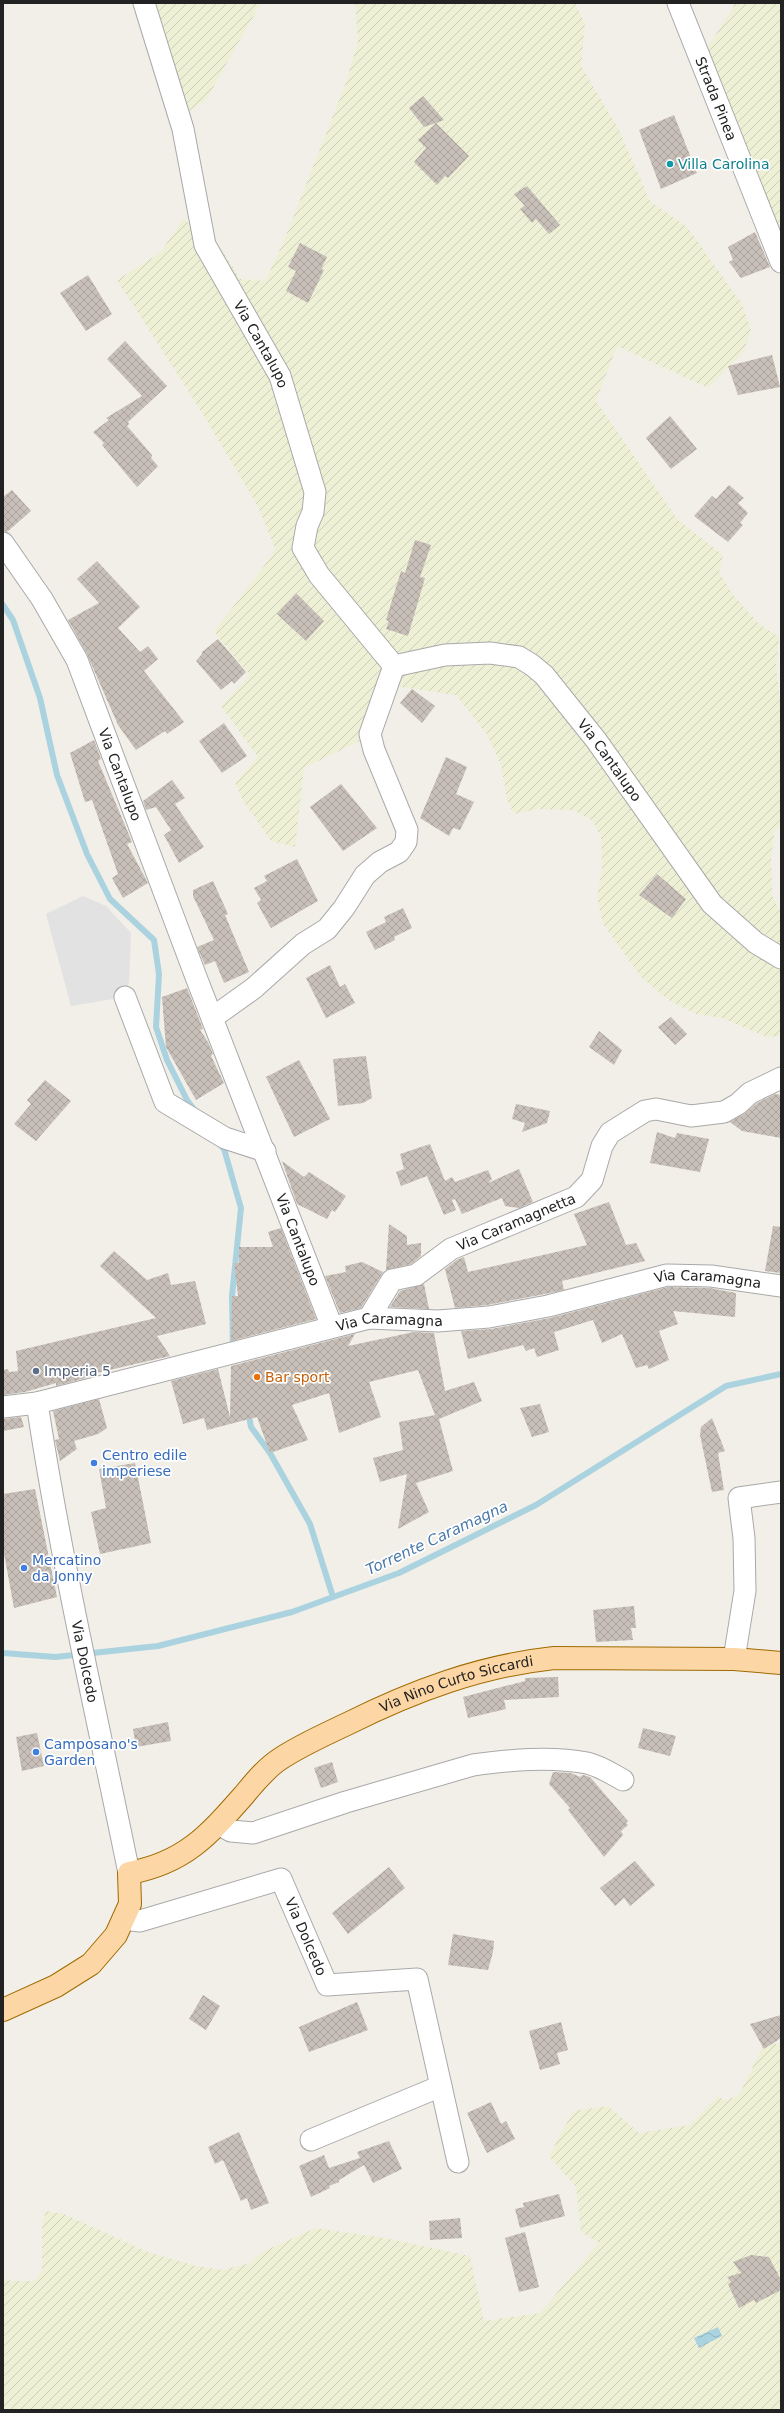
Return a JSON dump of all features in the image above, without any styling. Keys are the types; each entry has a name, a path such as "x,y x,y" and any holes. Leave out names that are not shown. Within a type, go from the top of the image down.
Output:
{"main road":[{"name":"Via Nino Curto Siccardi","path":"129,1873 154,1869 182,1856 218,1824 279,1760 312,1741 373,1711 448,1680 489,1668 554,1658 734,1659 781,1663"},
{"name":"Via Dolcedo","path":"3,2010 56,1986 91,1964 116,1935 130,1904 129,1873"}],"street":[{"name":"Via Cantalupo","path":"144,3 184,129 205,245 280,376 315,492 313,512 307,526 303,548 319,575 394,666 445,655 490,653 519,657 532,665 544,675 596,740 712,904 739,929 781,958"},
{"name":"Strada Pinea","path":"678,3 781,262"},
{"name":"Via Cantalupo","path":"3,543 42,599 78,660 212,1018 265,1151 332,1327"},
{"path":"212,1018 254,988 303,944 327,930 348,903 365,875 380,862 394,857 403,847 407,836 406,824 374,750 370,734 394,666"},
{"path":"125,997 165,1102 181,1113 197,1120 225,1138 265,1151"},
{"name":"Via Caramagnetta","path":"370,1318 392,1280 416,1275 451,1249 576,1197 592,1180 602,1146 610,1133 645,1111 656,1109 691,1116 724,1112 738,1104 750,1092 781,1078"},
{"name":"Via Caramagna","path":"3,1407 37,1403 370,1318 438,1321 489,1318 548,1306 667,1275 711,1276 781,1286"},
{"name":"Via Dolcedo","path":"37,1403 74,1612 90,1678 129,1873"},
{"path":"734,1659 746,1591 744,1538 739,1498 781,1492"},
{"path":"218,1824 231,1831 253,1833 346,1802 473,1765 494,1762 523,1760 587,1763 604,1769 623,1780"},
{"name":"Via Dolcedo","path":"123,1919 140,1921 281,1879 327,1985 417,1979 458,2162"},
{"path":"311,2140 441,2086"}],"green space":[{"path":"156,3 261,3 206,100 186,113"},
{"path":"355,3 575,3 585,24 581,66 619,130 650,201 687,227 742,304 751,330 744,351 708,388 617,346 596,401 678,520 723,555 719,572 734,596 759,624 779,637 776,666 781,709 781,829 775,829 771,857 772,895 781,913 781,1036 767,1037 722,1018 696,1014 670,1001 641,977 603,924 597,897 602,869 601,837 593,821 573,810 538,809 514,814 507,799 501,765 486,733 456,695 387,685 362,740 304,768 295,847 271,841 243,801 235,783 258,757 221,706 250,675 214,632 276,550 257,505 201,411 117,280 160,253 183,219 218,244 240,279 265,281 283,243 344,88 358,42"},
{"path":"734,3 781,3 781,235 705,51 733,8"},
{"path":"764,2044 781,2044 781,2410 3,2410 3,2278 11,2281 35,2281 42,2270 42,2224 46,2211 64,2214 148,2252 196,2266 223,2270 250,2263 260,2253 315,2228 385,2238 470,2256 484,2321 540,2313 599,2243 581,2232 576,2187 549,2156 573,2111 608,2106 639,2133 690,2125 718,2096 725,2101 739,2095"}],"shaded area":[{"path":"83,896 106,906 131,933 129,982 125,997 71,1006 46,914"}],"water":[{"path":"718,2327 722,2336 699,2348 694,2338"}],"building":[{"path":"423,96 444,120 424,127 409,108"},
{"name":"Villa Carolina","path":"674,115 697,173 661,189 639,130"},
{"path":"436,123 469,156 448,178 445,176 437,185 414,162 426,148 418,140"},
{"path":"527,186 560,225 549,234 536,219 532,223 520,209 525,206 514,194"},
{"path":"755,232 770,267 741,278 729,262 733,260 728,247"},
{"path":"300,243 327,257 321,269 324,270 308,303 286,291 296,271 288,267"},
{"path":"88,275 112,314 86,331 60,293"},
{"path":"125,341 167,386 128,422 129,424 127,426 152,455 151,458 158,466 137,487 102,445 104,443 93,432 109,420 106,418 142,396 107,359"},
{"path":"772,355 780,387 738,395 728,366"},
{"path":"670,416 697,449 671,469 646,438"},
{"path":"729,485 744,498 738,503 748,513 740,523 743,525 728,542 694,516 712,496 716,499"},
{"path":"12,490 31,511 7,532 3,531 3,497"},
{"path":"415,540 431,545 420,577 425,578 408,636 386,629 389,621 386,620 401,571 405,573"},
{"path":"97,561 140,607 118,628 140,652 148,646 158,659 144,671 184,722 167,734 165,731 136,750 118,725 87,654 68,620 99,603 77,579"},
{"path":"296,593 324,621 306,641 277,614"},
{"path":"218,639 246,672 234,684 232,681 221,690 196,661 202,652"},
{"path":"412,689 435,706 422,723 400,703"},
{"path":"224,723 247,756 222,773 199,741"},
{"path":"94,740 101,759 98,761 132,842 127,844 148,883 123,898 112,878 118,874 92,800 85,802 70,753"},
{"path":"446,757 467,767 456,794 474,802 460,830 453,828 449,836 420,818"},
{"path":"172,780 185,798 175,804 204,847 179,863 164,835 171,830 156,807 146,810 143,801"},
{"path":"341,784 377,828 343,851 310,807"},
{"path":"297,859 318,901 271,928 257,903 261,900 254,888 267,881 264,876"},
{"path":"657,874 686,899 672,918 639,895"},
{"path":"213,881 228,914 225,915 249,972 224,983 215,961 205,965 197,947 214,940 193,896 193,890"},
{"path":"403,908 412,928 394,937 395,940 375,950 366,932 386,922 384,917"},
{"path":"330,965 340,987 345,984 355,1003 326,1018 306,978"},
{"path":"187,988 203,1029 200,1030 208,1042 213,1054 211,1056 224,1083 196,1100 166,1047 162,997"},
{"path":"671,1017 687,1034 675,1045 658,1027"},
{"path":"599,1031 622,1050 614,1065 589,1047"},
{"path":"366,1056 372,1098 363,1103 338,1106 333,1059"},
{"path":"299,1060 330,1119 294,1137 266,1077"},
{"path":"45,1080 71,1101 36,1141 14,1124 31,1104 27,1100"},
{"path":"775,1094 781,1095 781,1138 742,1131 730,1122 744,1114 757,1103"},
{"path":"516,1104 550,1111 547,1123 522,1132 525,1123 512,1119"},
{"path":"657,1132 675,1138 677,1133 709,1139 700,1172 650,1163"},
{"path":"430,1144 445,1181 452,1177 455,1182 488,1170 492,1179 488,1183 519,1169 533,1202 519,1208 505,1206 502,1198 462,1214 455,1199 452,1200 456,1210 444,1215 427,1176 401,1186 396,1172 404,1169 400,1154"},
{"path":"282,1161 304,1177 309,1172 346,1196 335,1212 332,1210 327,1219 297,1204"},
{"path":"609,1202 626,1245 636,1243 645,1261 562,1281 564,1290 487,1305 455,1308 445,1269 457,1260 464,1257 468,1272 587,1245 574,1214"},
{"path":"389,1224 407,1236 407,1245 421,1243 421,1256 411,1264 386,1270"},
{"path":"773,1226 781,1227 781,1273 765,1271"},
{"path":"281,1228 316,1319 231,1341 232,1296 238,1296 234,1263 239,1263 239,1247 273,1247 268,1232"},
{"path":"114,1251 147,1280 168,1273 171,1285 195,1281 206,1324 157,1336 170,1356 92,1374 93,1376 56,1386 56,1383 25,1392 3,1395 3,1370 8,1369 9,1372 18,1371 16,1351 156,1318 100,1266"},
{"path":"362,1262 383,1272 361,1308 340,1313 325,1276 346,1272 345,1266"},
{"path":"424,1284 429,1309 390,1307 400,1291"},
{"path":"668,1287 710,1288 736,1293 735,1317 673,1311 678,1324 659,1331 669,1360 649,1369 647,1365 636,1368 622,1334 602,1343 593,1320 554,1332 559,1350 537,1357 534,1348 526,1351 523,1345 468,1359 461,1331 491,1329 550,1318"},
{"path":"414,1332 434,1333 445,1391 474,1382 482,1401 439,1419 453,1471 416,1483 429,1512 398,1529 407,1474 380,1482 373,1458 403,1450 399,1422 435,1415 418,1370 369,1382 381,1417 339,1433 329,1393 292,1405 308,1440 270,1453 257,1417 207,1430 204,1418 183,1424 171,1381 218,1369 230,1417 231,1366 355,1334 348,1346"},
{"path":"99,1399 107,1428 98,1434 74,1441 77,1449 60,1461 55,1440 59,1439 53,1411"},
{"path":"540,1404 549,1432 532,1437 520,1408"},
{"path":"21,1417 24,1427 3,1431 3,1419"},
{"path":"712,1418 725,1451 718,1453 724,1490 712,1492 700,1435 701,1427"},
{"path":"135,1463 151,1543 100,1554 91,1512 106,1508 99,1469"},
{"path":"35,1489 57,1597 14,1608 3,1548 3,1494"},
{"path":"634,1606 636,1628 631,1628 633,1640 596,1642 593,1610"},
{"path":"558,1677 559,1697 504,1700 506,1709 468,1718 463,1697 525,1681 525,1678"},
{"path":"168,1722 171,1741 136,1747 133,1729"},
{"path":"643,1728 676,1736 670,1756 638,1748"},
{"path":"37,1733 44,1766 22,1771 16,1737"},
{"path":"332,1762 338,1782 321,1788 314,1768"},
{"path":"553,1772 571,1773 580,1777 583,1775 590,1777 628,1821 626,1823 628,1825 621,1831 623,1835 604,1857 568,1810 570,1808 549,1784"},
{"path":"635,1861 655,1885 630,1906 624,1898 615,1906 600,1888"},
{"path":"389,1867 405,1888 348,1934 332,1913"},
{"path":"453,1934 494,1941 493,1952 488,1970 448,1965"},
{"path":"203,1995 220,2006 206,2030 189,2019"},
{"path":"357,2002 368,2030 309,2052 299,2027"},
{"path":"781,2015 781,2038 764,2049 750,2024"},
{"path":"561,2022 568,2050 557,2053 560,2064 540,2070 529,2031"},
{"path":"491,2102 501,2124 506,2121 515,2139 487,2153 467,2113"},
{"path":"239,2132 269,2203 251,2210 247,2198 241,2201 223,2160 215,2164 208,2147"},
{"path":"389,2141 402,2169 373,2183 364,2165 339,2180 339,2182 329,2186 330,2188 311,2197 299,2166 324,2155 329,2168 360,2158 357,2152"},
{"path":"559,2194 565,2216 520,2228 515,2209 524,2207 523,2203"},
{"path":"460,2218 462,2238 430,2240 429,2221"},
{"path":"525,2232 539,2287 519,2292 505,2238"},
{"path":"751,2255 769,2257 781,2280 781,2290 756,2303 754,2300 739,2308 728,2284 731,2282 727,2277 741,2273 733,2262"}],"waterway":[{"path":"3,605 13,620 40,698 57,775 87,854 110,899 154,940 159,974 156,1027 167,1060 187,1100 196,1112"},
{"path":"218,1142 224,1149 241,1208 232,1296 233,1350"},
{"name":"Torrente Caramagna","path":"3,1653 55,1657 158,1646 292,1612 399,1573 536,1505 726,1386 781,1374"},
{"path":"248,1411 251,1427 270,1453 310,1524 333,1597"}],"place":[{"name":"Villa Carolina","path":"670,164"},
{"name":"Imperia 5","path":"36,1371"},
{"name":"Bar sport","path":"257,1377"},
{"name":"Centro edile imperiese","path":"94,1463"},
{"name":"Mercatino da Jonny","path":"24,1568"},
{"name":"Camposano's Garden","path":"36,1752"}]}
